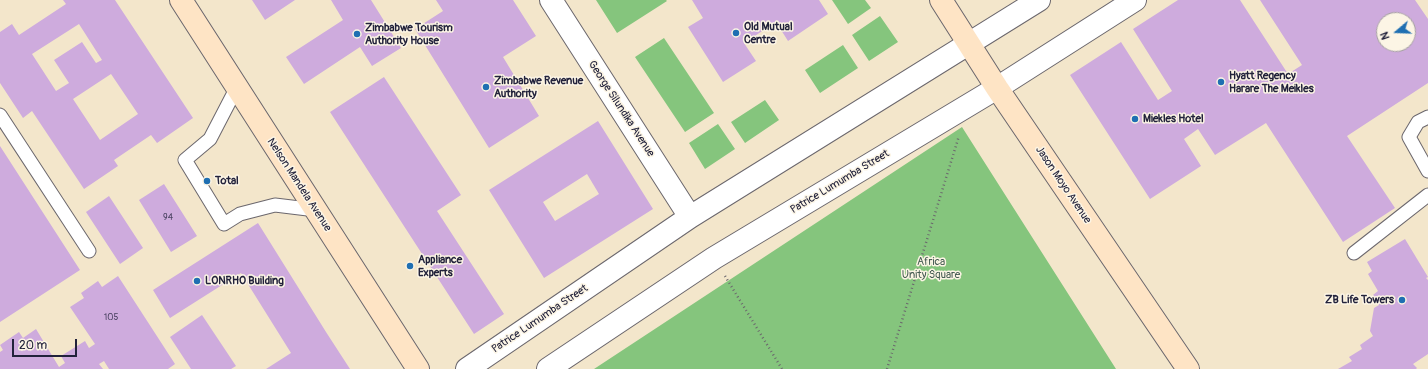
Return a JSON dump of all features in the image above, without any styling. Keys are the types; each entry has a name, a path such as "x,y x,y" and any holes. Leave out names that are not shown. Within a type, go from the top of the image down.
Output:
{"street":[{"name":"Nelson Mandela Avenue","path":"181,0 418,369"},
{"name":"George Silundika Avenue","path":"552,0 690,217"},
{"name":"Jason Moyo Avenue","path":"941,0 997,88 1188,369"},
{"name":"Patrice Lumumba Street","path":"467,369 690,217 1039,0"},
{"name":"Patrice Lumumba Street","path":"548,369 714,258 954,115 1135,0"}],"lane":[{"path":"237,87 210,139 185,160 224,224 240,214 275,205 316,210"},
{"path":"0,115 89,251"},
{"path":"1428,117 1418,122 1409,137 1428,171"},
{"path":"1354,253 1428,195"}],"path":[{"path":"887,369 962,127 954,115"},
{"path":"714,258 782,369"}],"green space":[{"path":"596,0 666,0 667,1 617,33"},
{"path":"832,0 865,0 871,8 848,24"},
{"path":"880,16 898,42 869,61 852,35"},
{"path":"664,38 714,113 685,132 635,57"},
{"path":"843,45 858,68 820,93 805,70"},
{"path":"765,100 779,120 745,143 731,122"},
{"path":"718,124 735,149 705,169 689,143"},
{"name":"Africa Unity Square","path":"962,127 1116,369 594,369"}],"building":[{"path":"63,0 115,0 193,118 157,143 151,135 114,160 118,166 84,189 32,111 23,118 0,83 0,32 12,24 19,35 66,4","holes":["79,24 102,60 96,63 82,42 54,60 69,83 56,91 32,54","111,74 138,114 100,140 73,99"]},
{"path":"252,0 295,0 265,20"},
{"name":"Zimbabwe Tourism Authority House","path":"331,0 371,0 401,48 372,66 360,47 304,84 286,57 343,20"},
{"name":"Zimbabwe Revenue Authority","path":"436,0 513,0 536,36 503,57 539,116 489,148 415,29 443,11"},
{"path":"692,0 819,0 828,14 788,41 776,22 744,43 756,61 723,82 688,27 703,18"},
{"path":"1178,0 1240,0 1288,74 1302,65 1260,0 1415,0 1428,19 1428,83 1347,136 1395,208 1343,242 1266,123 1215,155 1198,129 1184,139 1201,166 1150,199 1070,75 1121,42 1158,100 1172,91 1133,29"},
{"path":"384,77 461,195 437,211 504,314 474,334 330,112"},
{"path":"598,121 653,209 544,278 489,190","holes":["587,174 599,194 555,221 543,202"]},
{"path":"0,146 80,270 0,322"},
{"path":"164,184 197,236 171,252 139,200"},
{"path":"109,196 143,248 120,264 86,212"},
{"name":"LONRHO Building","path":"258,223 350,369 266,369 291,353 241,273 170,318 153,290"},
{"name":"ZB Life Towers","path":"1405,239 1428,277 1426,278 1428,280 1428,354 1413,364 1417,368 1416,369 1338,369 1352,361 1349,357 1362,349 1360,345 1373,336 1370,331 1374,308 1379,305 1373,295 1378,291 1368,274 1372,271 1367,262"},
{"path":"118,276 175,364 168,369 109,369 104,361 99,364 103,369 0,369 0,352 3,350 0,345 19,332 23,338 36,329 59,367 65,363 61,356 85,341 89,348 95,344 70,307 84,298 81,293 98,281 102,287"},
{"path":"202,315 236,366 231,369 191,369 170,337"}],"place":[{"name":"Old Mutual Centre","path":"736,33"},
{"name":"Zimbabwe Tourism Authority House","path":"357,34"},
{"name":"Hyatt Regency Harare The Meikles","path":"1221,82"},
{"name":"Zimbabwe Revenue Authority","path":"486,87"},
{"name":"Miekles Hotel","path":"1135,119"},
{"name":"Total","path":"207,181"},
{"name":"Appliance Experts","path":"410,266"},
{"name":"LONRHO Building","path":"197,281"},
{"name":"ZB Life Towers","path":"1402,300"}]}
